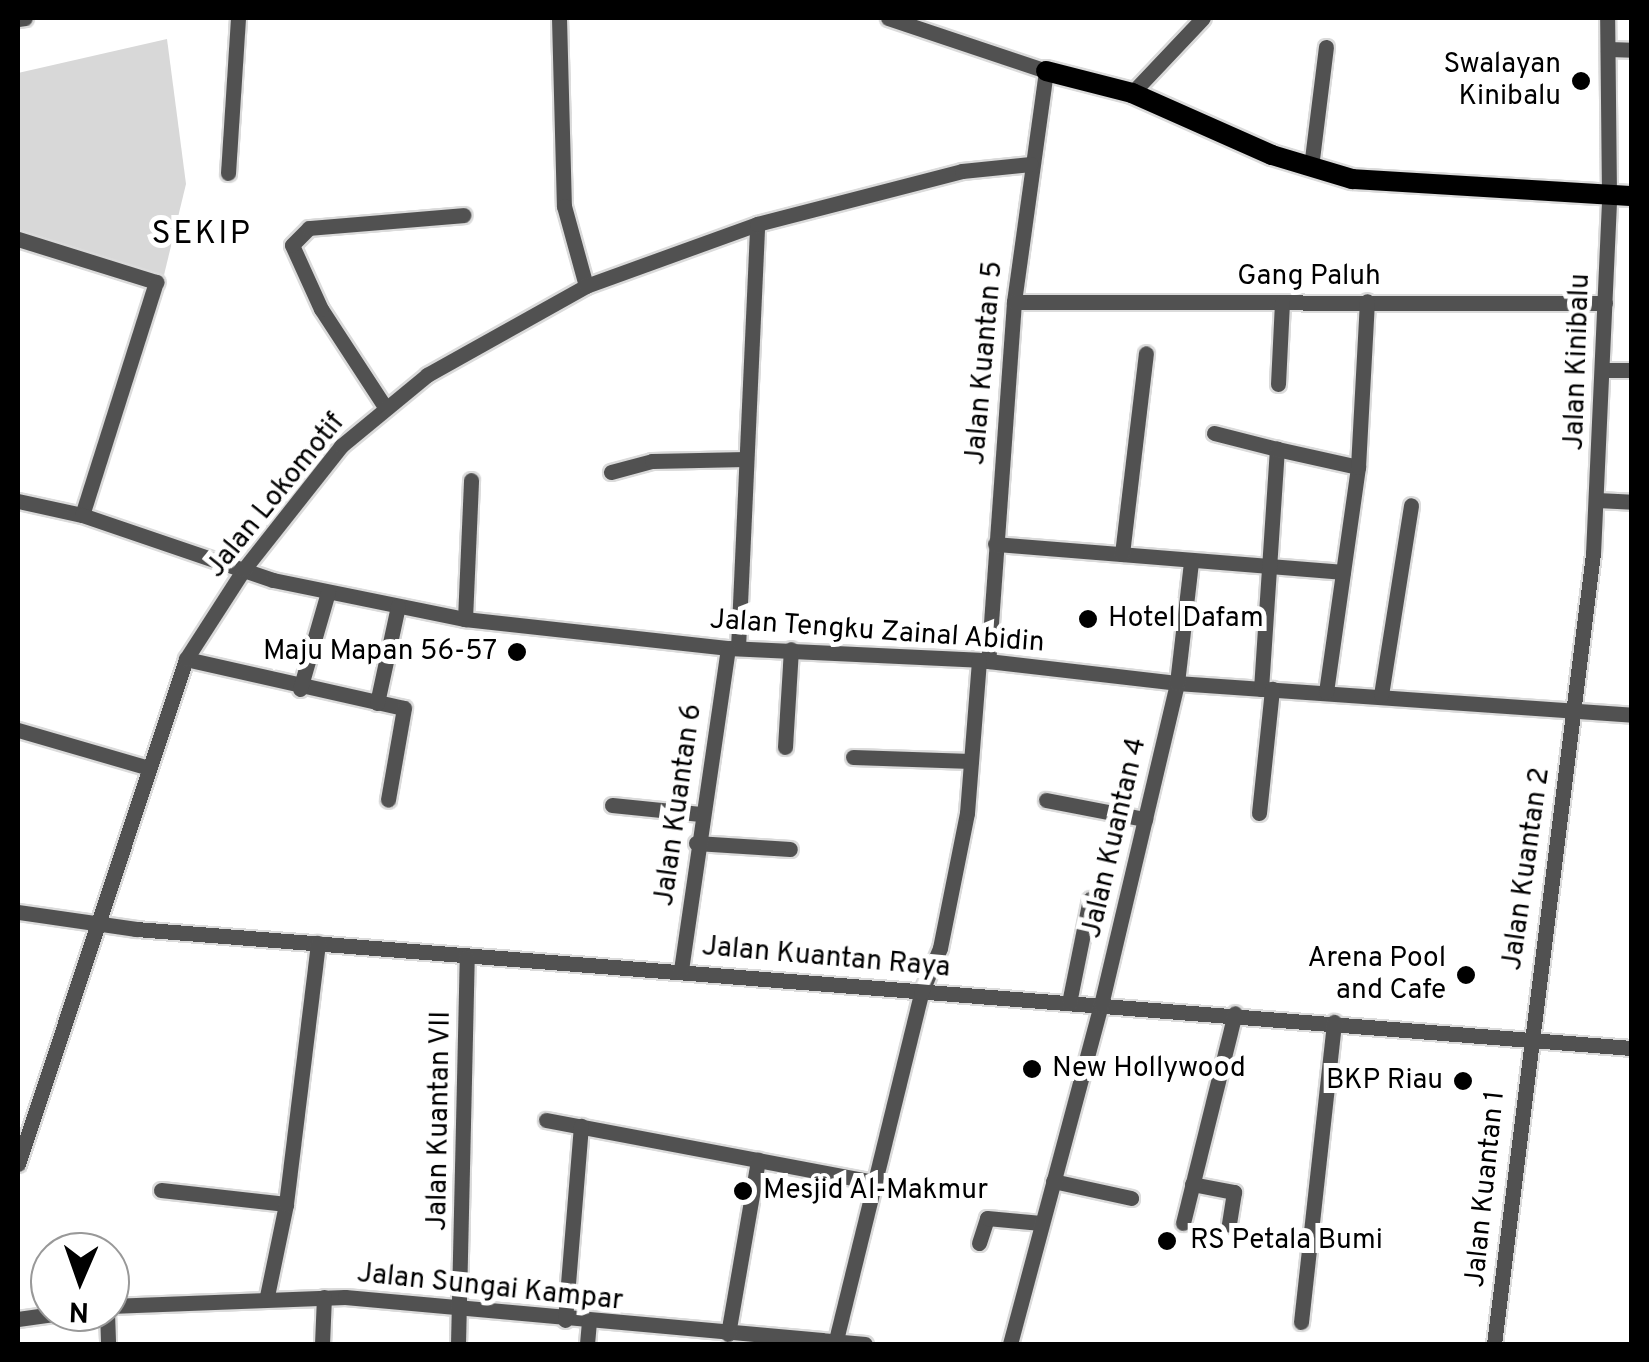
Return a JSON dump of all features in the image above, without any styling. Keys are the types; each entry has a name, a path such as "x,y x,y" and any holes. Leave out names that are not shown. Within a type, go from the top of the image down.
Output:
{"main road":[{"path":"1046,71 1132,93 1311,167 1352,179 1632,196"}],"street":[{"path":"228,173 238,18"},
{"path":"559,18 564,206 586,286"},
{"path":"888,18 1046,71"},
{"path":"1132,93 1203,18"},
{"name":"Jalan Kinibalu","path":"1576,708 1597,500 1604,370 1609,195 1607,18"},
{"path":"1311,167 1326,47"},
{"path":"1608,49 1632,50"},
{"name":"Jalan Kuantan 5","path":"836,1343 922,993 940,948 971,761 995,544 1014,302 1046,71"},
{"name":"Jalan Lokomotif","path":"18,1164 145,767 186,658 244,569 341,446 385,407 492,335 586,286 757,224 962,171 1031,164"},
{"path":"385,407 322,309 292,245 309,228 463,215"},
{"name":"Jalan Kuantan 6","path":"681,970 696,842 733,648 757,224"},
{"path":"18,239 156,282 82,515"},
{"path":"1326,692 1358,468 1367,301"},
{"name":"Gang Paluh","path":"1014,302 1605,304"},
{"path":"1278,384 1282,302"},
{"path":"1122,554 1146,352"},
{"path":"1604,370 1632,370"},
{"path":"1214,433 1358,468"},
{"path":"1259,813 1278,449"},
{"path":"612,472 652,461 746,459"},
{"path":"465,619 471,480"},
{"name":"Jalan Tengku Zainal Abidin","path":"18,500 82,515 244,569 328,592 465,619 733,648 984,661 1178,683 1632,714"},
{"path":"1597,500 1632,502"},
{"path":"1381,695 1411,505"},
{"path":"995,544 1344,572"},
{"name":"Jalan Kuantan 4","path":"1010,1344 1101,1005 1178,683 1191,562"},
{"path":"300,689 328,592"},
{"path":"377,702 398,606"},
{"path":"785,747 790,649"},
{"path":"186,658 300,689 404,708 388,800"},
{"name":"Jalan Kuantan 2","path":"1528,1038 1576,708"},
{"path":"18,730 145,767"},
{"path":"852,757 971,761"},
{"path":"1046,800 1145,819"},
{"path":"612,804 701,814"},
{"path":"696,842 790,849"},
{"path":"1069,1003 1090,899"},
{"name":"Jalan Kuantan Raya","path":"18,912 467,957 1235,1013 1632,1048"},
{"path":"267,1296 286,1204 318,943"},
{"name":"Jalan Kuantan VII","path":"458,1344 467,957"},
{"path":"1182,1223 1235,1013"},
{"path":"1301,1322 1334,1022"},
{"name":"Jalan Kuantan 1","path":"1494,1344 1528,1038"},
{"path":"546,1120 875,1182"},
{"path":"565,1320 580,1126"},
{"path":"728,1334 758,1160"},
{"path":"1053,1181 1131,1198"},
{"path":"1192,1184 1234,1192 1229,1225"},
{"path":"161,1190 286,1204"},
{"path":"979,1243 986,1218 1041,1224"},
{"name":"Jalan Sungai Kampar","path":"130,1307 267,1296 324,1296 461,1306 589,1323 865,1344"},
{"path":"322,1344 324,1296"},
{"path":"587,1344 589,1323"}],"shaded area":[{"path":"167,39 186,184 164,275 18,232 18,73"}],"place":[{"name":"Swalayan Kinibalu","path":"1581,81"},
{"name":"Hotel Dafam","path":"1088,619"},
{"name":"Maju Mapan 56-57","path":"517,652"},
{"name":"Arena Pool and Cafe","path":"1466,975"},
{"name":"New Hollywood","path":"1032,1069"},
{"name":"BKP Riau","path":"1463,1081"},
{"name":"Mesjid Al-Makmur","path":"743,1191"},
{"name":"RS Petala Bumi","path":"1167,1241"}],"district":[{"name":"SEKIP","path":"202,235"}]}
